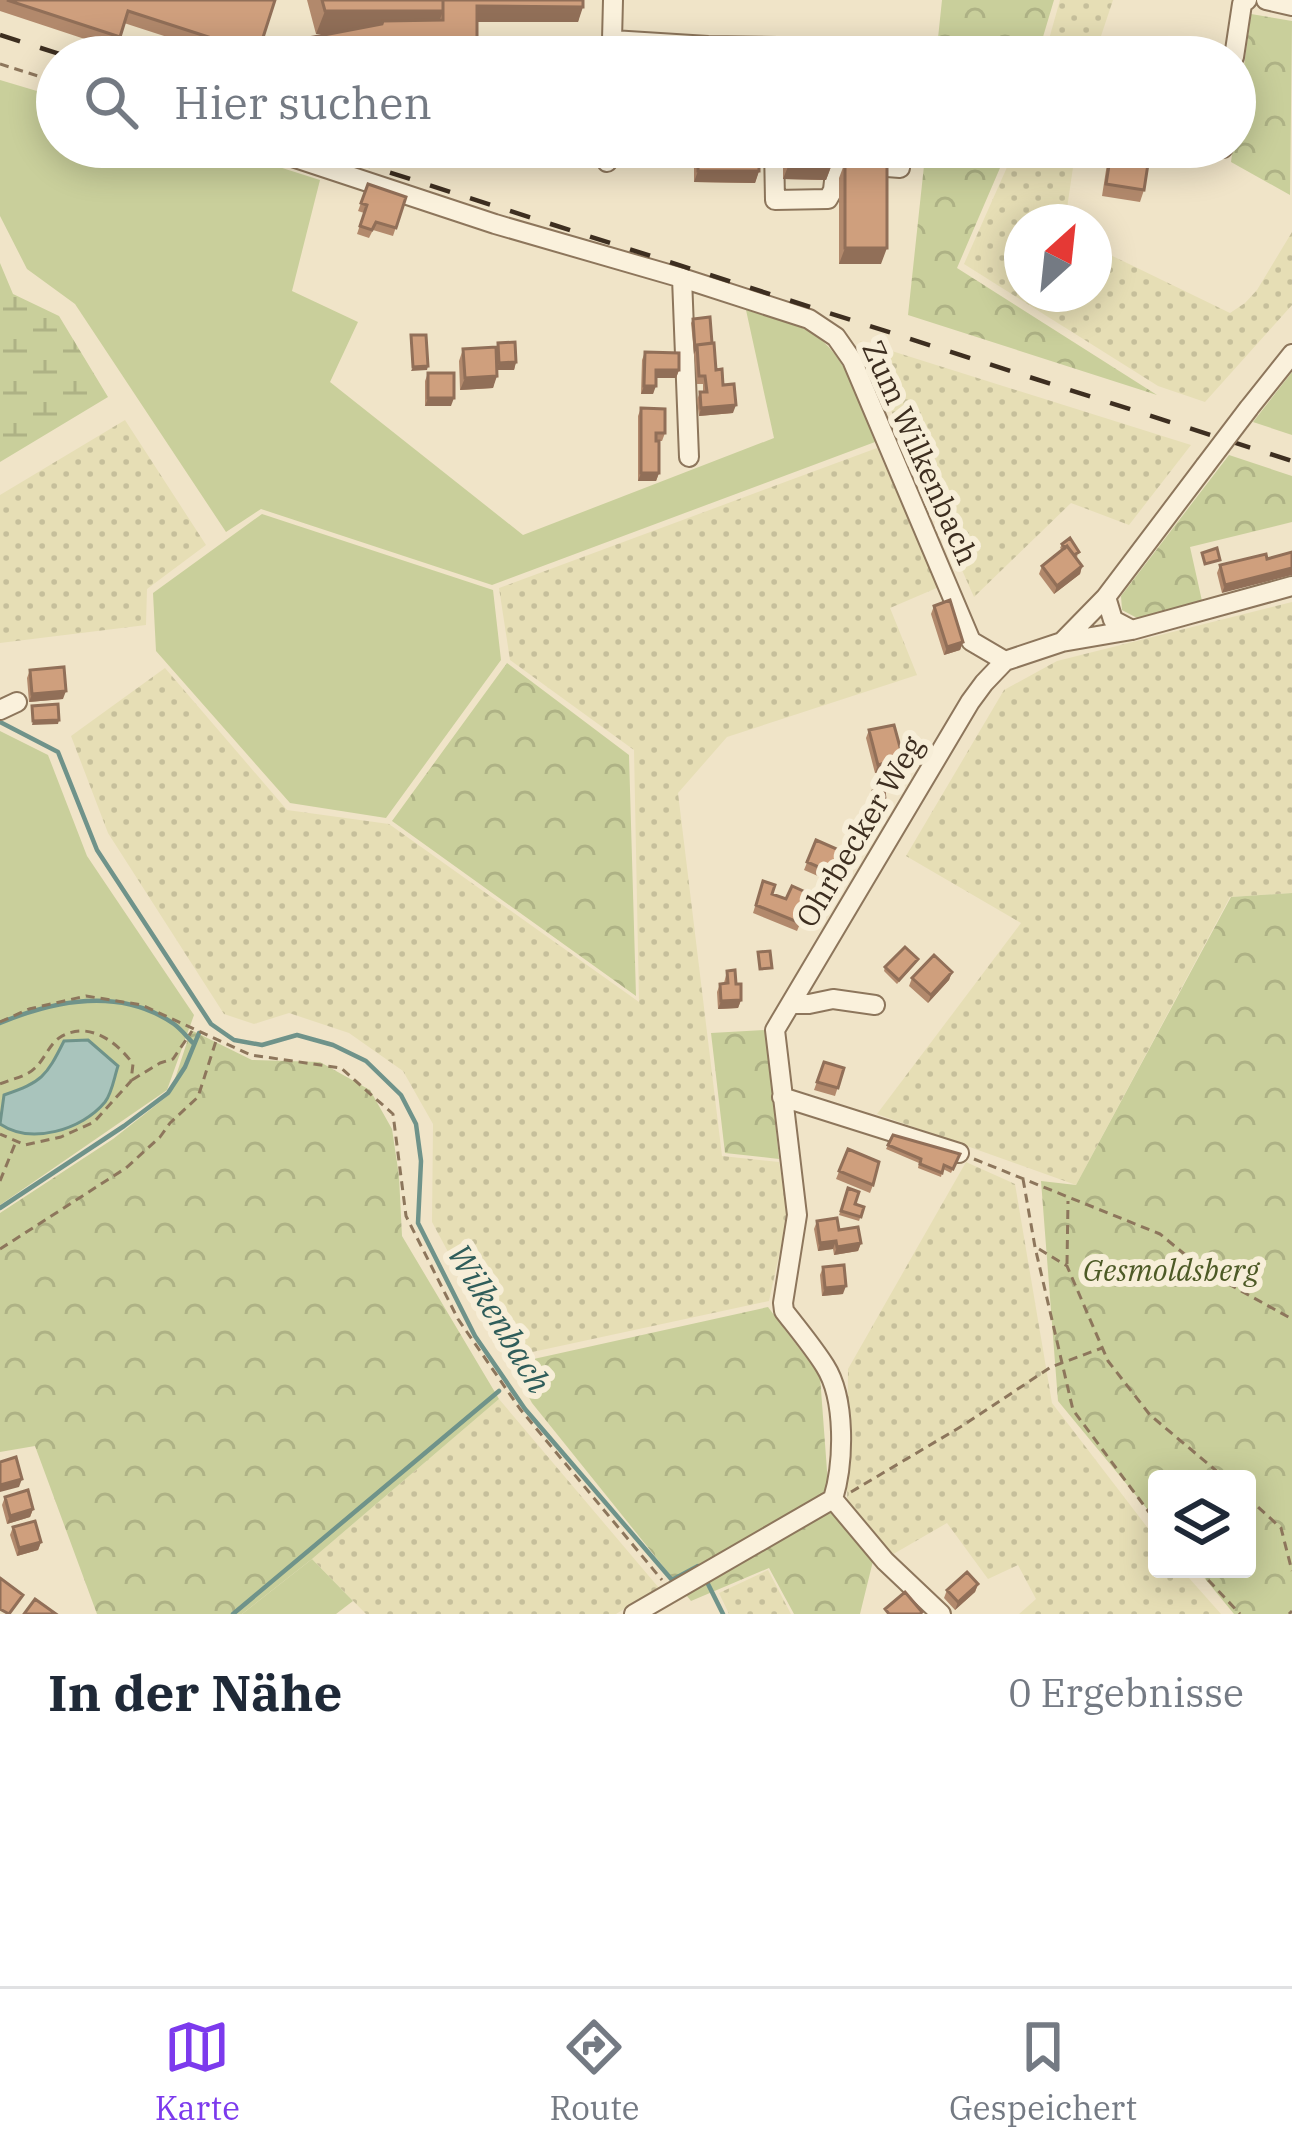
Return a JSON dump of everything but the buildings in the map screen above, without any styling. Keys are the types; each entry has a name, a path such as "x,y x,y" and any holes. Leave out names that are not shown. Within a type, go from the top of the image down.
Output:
{"street":[{"path":"612,36 613,0"},
{"path":"1237,36 1242,4 1247,0"},
{"path":"1266,0 1292,5"},
{"name":"Zum Wilkenbach","path":"326,168 809,319 836,337 852,359 971,641 1006,662"},
{"path":"774,168 775,200 828,199 836,168"},
{"path":"682,278 688,457"},
{"path":"1062,643 1106,597 1292,354"},
{"path":"1006,662 1062,643 1292,586"},
{"path":"1106,597 1113,620 1132,629"},
{"name":"Ohrbecker Weg","path":"833,1499 841,1436 835,1386 784,1311 797,1215 776,1030 970,702 1006,662"},
{"path":"791,1004 832,999 875,1005"},
{"path":"782,1097 959,1153"},
{"path":"634,1614 833,1499 885,1561 941,1614"}],"path":[{"path":"0,64 36,75"},
{"path":"0,1022 29,1009 86,996 142,1005 251,1055 341,1068 393,1114 406,1216 458,1319 520,1409 671,1591"},
{"path":"0,1134 26,1144 61,1137 94,1122 131,1081 173,1059 194,1028"},
{"path":"0,1084 35,1069 60,1037 85,1031 105,1036 123,1051 133,1064 131,1081"},
{"path":"0,1249 126,1168 160,1137 198,1097 217,1039"},
{"path":"0,1181 16,1141"},
{"path":"959,1153 1160,1234 1204,1271 1292,1319"},
{"path":"1023,1179 1073,1410 1148,1510"},
{"path":"1068,1198 1067,1266 1108,1361 1150,1415 1215,1470"},
{"path":"1035,1247 1067,1266"},
{"path":"833,1499 866,1484 1062,1362 1102,1348"},
{"path":"1256,1505 1281,1528 1292,1531"},
{"path":"1281,1528 1292,1571"},
{"path":"1206,1578 1240,1614"}],"shaded area":[{"path":"1060,0 1113,0 1101,36 1050,36"},
{"path":"1007,168 1073,168 1068,204 1004,204 1004,289 964,264"},
{"path":"1292,232 1292,305 1205,402 1158,386 1040,312 1112,312 1112,256 1230,313 1257,290"},
{"path":"860,341 1191,445 1129,525 1071,503 974,597"},
{"path":"125,420 206,545 147,589 146,625 0,643 0,495"},
{"path":"877,448 939,587 890,608 917,675 727,737 678,793 722,1156 779,1162 788,1214 769,1301 505,1358 432,1222 433,1124 403,1071 349,1033 289,1013 254,1024 224,1014 108,833 71,736 165,668 287,810 389,824 639,1002 634,750 510,660 499,588"},
{"path":"1292,602 1292,893 1230,897 1076,1185 877,1114 1021,923 906,856 1004,690 1057,661"},
{"path":"966,1162 1015,1184 1052,1403 1148,1528 1148,1578 1189,1578 1221,1614 1019,1614 1036,1599 1018,1565 988,1579 947,1523 890,1556 847,1503 848,1369"},
{"path":"499,1399 659,1588 616,1614 366,1614 312,1559"},
{"path":"768,1570 791,1614 729,1614 719,1593"}],"green space":[{"path":"942,0 1054,0 1043,36 938,36"},
{"path":"1251,14 1292,21 1290,195 1242,168 1256,168 1256,36 1248,36"},
{"path":"0,80 36,91 36,168 282,168 320,180 292,291 358,322 330,382 523,535 774,438 746,310 800,327 829,347 856,392 875,442 492,585 261,509 226,532 75,304 27,269 0,216"},
{"path":"924,168 1000,168 957,268 1004,298 1004,312 1026,312 1157,395 908,315"},
{"path":"0,263 13,294 59,316 108,397 0,462"},
{"path":"1292,372 1292,435 1253,422"},
{"path":"1229,455 1292,476 1292,522 1190,547 1202,601 1137,618 1122,610 1121,596"},
{"path":"262,514 493,590 501,660 386,818 290,803 156,651 153,593"},
{"path":"507,663 629,755 636,996 392,821"},
{"path":"0,731 48,755 87,856 194,1015 167,1090 0,1205"},
{"name":"Gesmoldsberg","path":"1292,893 1292,1614 1234,1614 1204,1578 1256,1578 1256,1470 1148,1470 1148,1510 1058,1401 1041,1181 1076,1185 1231,897"},
{"path":"191,1030 252,1060 320,1062 370,1090 392,1129 402,1236 499,1399 242,1614 97,1614 35,1446 0,1452 0,1213 113,1139 170,1094"},
{"path":"766,1030 779,1159 725,1153 711,1033"},
{"path":"768,1307 820,1376 828,1484 873,1561 860,1614 794,1614 769,1568 691,1601 532,1403 511,1364"},
{"path":"312,1559 353,1601 336,1614 242,1614"}],"water":[{"path":"88,1040 118,1066 107,1098 95,1112 70,1127 41,1134 0,1124 4,1095 42,1077 64,1041"}],"waterway":[{"name":"Wilkenbach","path":"0,722 58,752 97,850 211,1024 234,1040 262,1045 297,1035 333,1045 366,1061 401,1095 416,1124 421,1161 418,1223 475,1336 525,1409 672,1580 698,1566"},
{"path":"0,1023 65,1003 110,1001 154,1012 194,1044"},
{"path":"0,1208 168,1093 199,1033"},
{"path":"233,1614 499,1391"},
{"name":"Wilkenbach","path":"708,1584 723,1614"}],"railway":[{"path":"0,35 36,46"},
{"path":"376,168 1292,461"}]}
